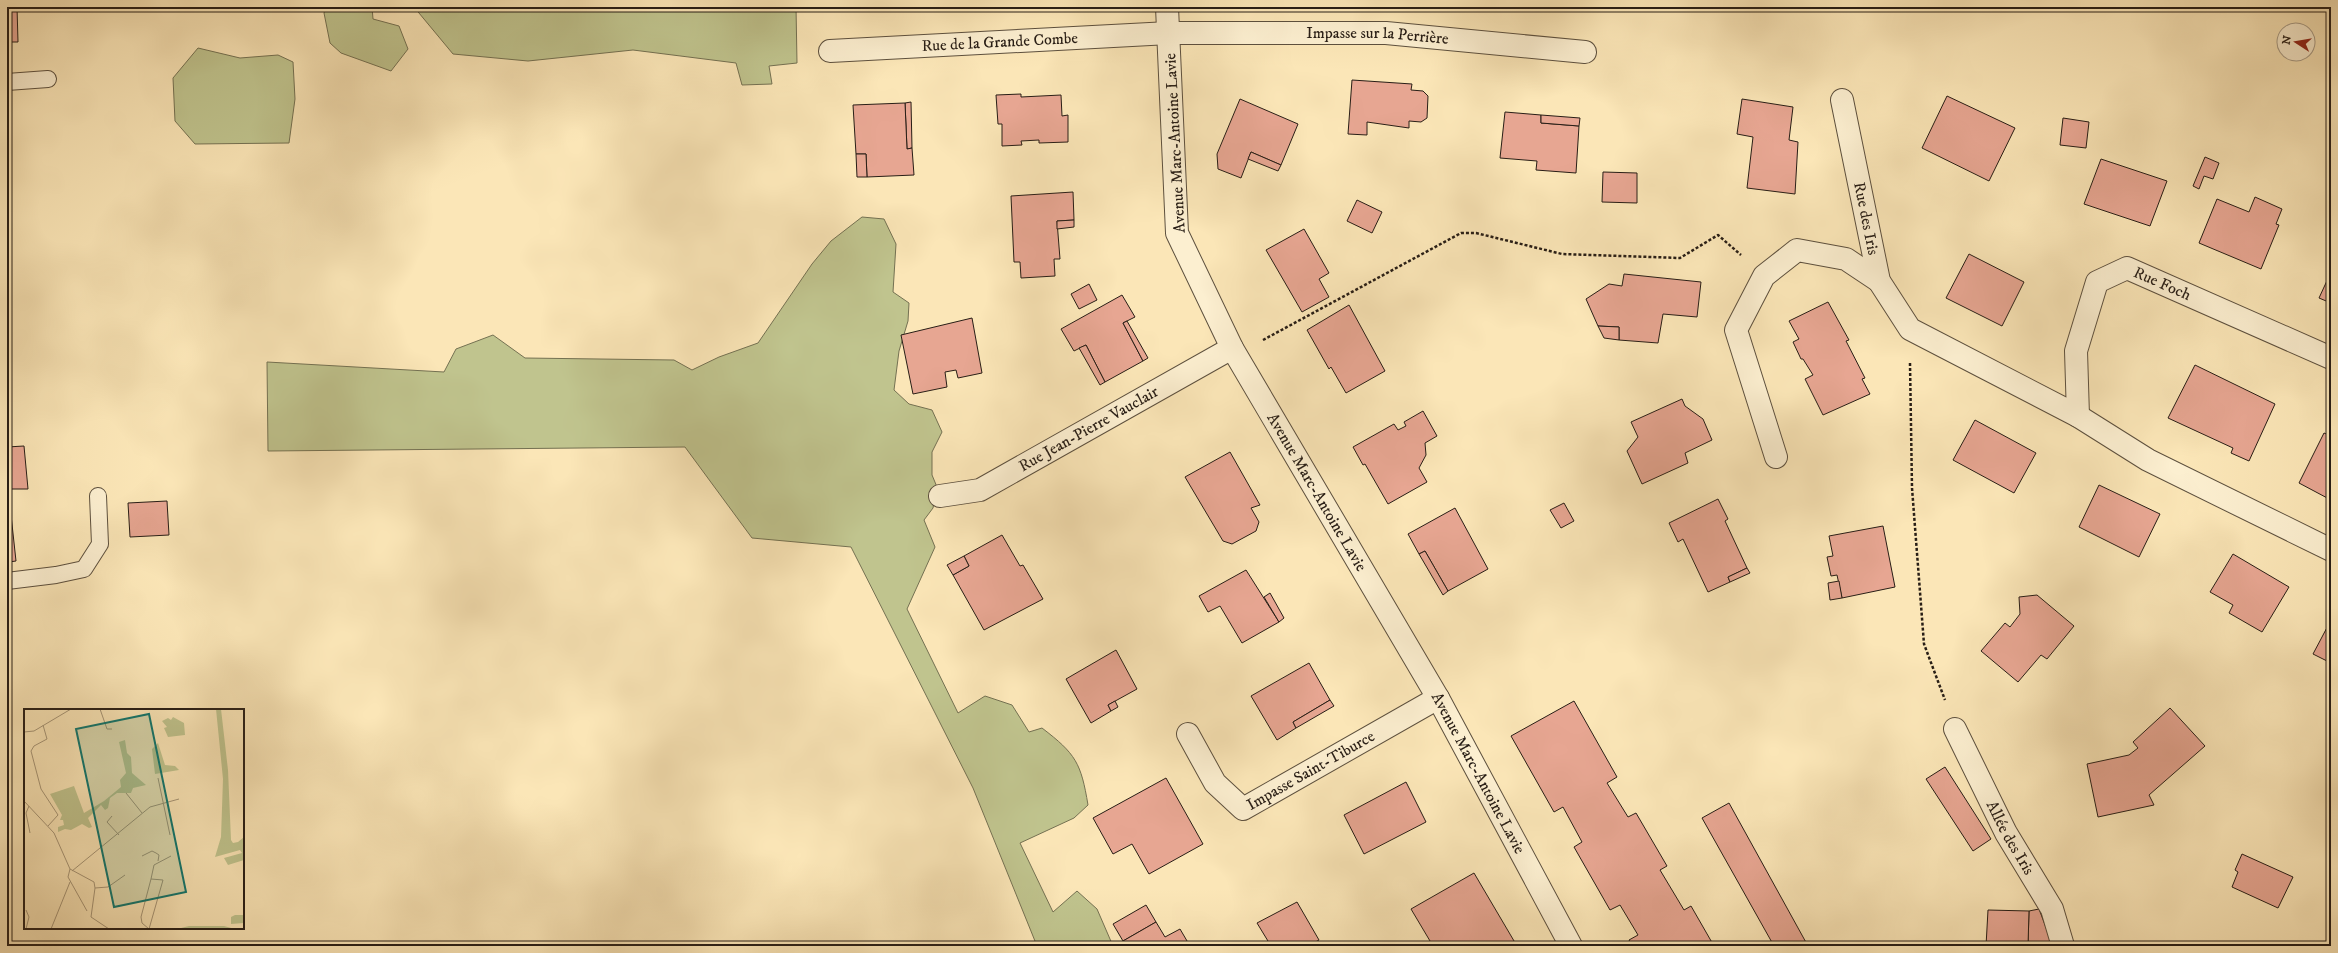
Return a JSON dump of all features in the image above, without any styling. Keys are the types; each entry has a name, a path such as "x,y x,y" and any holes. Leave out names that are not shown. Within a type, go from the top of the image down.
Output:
{"street":[{"name":"Avenue Marc-Antoine Lavie","path":"1167,7 1177,233 1232,348 1438,698 1571,946"},
{"name":"Rue de la Grande Combe","path":"830,51 1169,33"},
{"name":"Impasse sur la Perrière","path":"1169,33 1386,33 1584,52"},
{"name":"Rue des Iris","path":"1842,100 1879,281 1910,329"},
{"path":"1776,458 1736,330 1764,276 1797,250 1846,260 1879,281"},
{"name":"Rue Foch","path":"2078,416 2076,351 2097,282 2127,268 2331,358"},
{"path":"1910,329 2078,416 2148,460 2331,550"},
{"name":"Rue Jean-Pierre Vauclair","path":"940,496 980,490 1232,348"},
{"name":"Impasse Saint-Tiburce","path":"1188,734 1215,783 1243,809 1438,698"},
{"name":"Allée des Iris","path":"1955,729 2006,832 2052,909 2063,946"}],"lane":[{"path":"7,82 48,79"},
{"path":"7,581 56,575 84,569 100,544 98,496"}],"path":[{"path":"1232,348 1270,338 1461,233 1476,233 1562,254 1680,258 1718,235 1764,276"},
{"path":"1910,329 1912,488 1924,644 1955,729"}],"green space":[{"path":"326,7 372,7 373,19 399,26 408,49 391,71 341,53 330,43 324,13"},
{"path":"414,7 796,7 797,63 769,66 772,84 742,85 736,63 633,50 528,61 453,54"},
{"path":"198,48 240,58 278,55 293,62 295,99 289,143 195,144 175,121 173,78"},
{"path":"862,217 884,219 896,244 893,292 909,303 908,321 899,351 894,390 909,404 932,410 942,432 932,452 932,475 937,487 933,508 924,520 935,547 907,609 958,713 985,696 1012,705 1029,732 1042,728 1063,745 1075,760 1083,779 1088,805 1074,818 1020,843 1053,912 1077,891 1097,909 1113,946 1037,946 973,788 851,547 752,538 685,447 268,451 267,362 444,372 456,349 493,335 525,358 674,360 692,370 719,357 758,343 812,264 831,241"}],"building":[{"path":"7,7 17,7 18,42 7,42"},
{"path":"1352,80 1412,84 1411,90 1423,91 1428,96 1427,118 1421,122 1409,121 1409,128 1367,122 1367,135 1348,134"},
{"path":"1021,94 1021,97 1061,95 1062,116 1068,115 1068,142 1039,143 1039,140 1021,141 1022,145 1002,146 1002,124 998,124 996,95"},
{"path":"1947,96 2015,128 1989,181 1922,148"},
{"path":"1240,99 1298,124 1281,165 1251,152 1241,178 1218,169 1217,154"},
{"path":"1742,99 1793,107 1789,140 1798,142 1795,194 1747,188 1753,137 1737,134"},
{"path":"911,102 912,148 907,149 905,103"},
{"path":"905,103 907,149 912,148 914,175 867,177 866,154 856,154 853,105"},
{"path":"1505,112 1541,115 1541,123 1579,126 1576,173 1536,170 1537,161 1500,158"},
{"path":"1541,115 1580,118 1579,126 1541,123"},
{"path":"2063,118 2089,122 2086,148 2060,145"},
{"path":"1251,152 1281,165 1278,171 1248,159"},
{"path":"856,154 866,154 867,177 857,177"},
{"path":"2205,157 2219,163 2213,179 2204,176 2199,189 2193,186"},
{"path":"2101,159 2167,181 2150,226 2084,204"},
{"path":"1603,172 1637,173 1637,203 1602,202"},
{"path":"1073,192 1074,220 1057,221 1060,259 1054,259 1055,276 1021,278 1020,262 1014,262 1011,196"},
{"path":"2255,197 2282,209 2276,224 2279,225 2261,269 2199,243 2217,199 2249,212"},
{"path":"1357,200 1382,212 1372,233 1347,221"},
{"path":"1074,220 1074,227 1057,229 1057,221"},
{"path":"1304,229 1329,273 1319,279 1329,297 1302,312 1266,250"},
{"path":"1969,254 2024,282 2002,326 1946,298"},
{"path":"2331,272 2331,303 2319,298"},
{"path":"1624,274 1701,282 1697,317 1663,314 1658,343 1619,340 1619,327 1598,326 1586,299 1609,284 1622,286"},
{"path":"1089,284 1097,300 1079,309 1071,294"},
{"path":"1122,295 1135,317 1123,323 1143,361 1105,382 1086,345 1074,351 1061,329"},
{"path":"1828,302 1849,340 1846,341 1865,378 1862,379 1870,394 1823,415 1805,379 1813,375 1803,359 1801,359 1793,342 1799,339 1789,321"},
{"path":"1349,305 1385,371 1346,393 1331,367 1329,369 1307,330"},
{"path":"972,318 982,373 958,378 956,370 945,372 947,387 913,394 901,335"},
{"path":"1127,321 1148,358 1143,361 1123,323"},
{"path":"1598,326 1619,327 1619,340 1604,338"},
{"path":"1086,345 1105,382 1100,385 1079,348"},
{"path":"2195,365 2275,404 2249,461 2231,453 2233,448 2168,418"},
{"path":"1682,399 1685,406 1703,419 1712,440 1685,453 1688,463 1642,484 1627,451 1638,437 1631,422"},
{"path":"1423,411 1437,436 1425,443 1426,455 1419,468 1427,482 1388,504 1365,464 1363,465 1353,447 1394,424 1398,430 1406,426 1404,422"},
{"path":"1975,420 2036,453 2014,493 1953,460"},
{"path":"2324,433 2331,436 2331,500 2299,483"},
{"path":"24,446 28,489 7,489 7,447"},
{"path":"1230,452 1260,505 1251,508 1259,522 1256,531 1232,544 1223,541 1185,477"},
{"path":"2099,485 2160,514 2139,557 2079,527"},
{"path":"7,489 11,515 7,516"},
{"path":"1718,499 1728,519 1725,521 1747,568 1728,577 1730,582 1708,592 1683,539 1678,542 1669,523"},
{"path":"167,501 169,535 130,537 128,503"},
{"path":"1564,503 1574,521 1561,528 1550,510"},
{"path":"1455,508 1488,569 1448,591 1425,551 1419,554 1408,534"},
{"path":"11,515 16,561 9,562 7,516"},
{"path":"1883,526 1895,587 1842,598 1837,575 1831,576 1827,557 1833,556 1829,536"},
{"path":"1002,535 1020,566 1023,565 1043,599 984,630 953,575 969,566 964,556"},
{"path":"1425,551 1448,591 1443,595 1419,554"},
{"path":"2233,554 2289,587 2262,632 2229,613 2233,605 2210,592"},
{"path":"964,556 969,566 953,575 947,565"},
{"path":"1747,568 1750,573 1730,582 1728,577"},
{"path":"1246,570 1279,622 1242,643 1220,606 1208,612 1199,596"},
{"path":"1839,581 1842,598 1830,600 1828,583"},
{"path":"1270,593 1284,618 1279,622 1264,597"},
{"path":"2037,595 2074,626 2047,659 2041,655 2018,682 1981,651 2005,623 2010,627 2020,614 2019,597"},
{"path":"2331,620 2331,663 2313,654"},
{"path":"1116,650 1137,689 1108,705 1111,711 1091,723 1066,679"},
{"path":"1309,663 1330,700 1293,722 1296,728 1277,740 1251,696"},
{"path":"1330,700 1334,706 1296,728 1293,722"},
{"path":"1115,701 1118,707 1111,711 1108,705"},
{"path":"1574,701 1617,777 1607,783 1628,817 1636,813 1667,866 1660,870 1684,910 1691,906 1714,946 1632,946 1629,940 1638,935 1620,905 1610,910 1574,847 1582,842 1563,807 1554,812 1511,736"},
{"path":"2170,708 2205,746 2149,795 2154,805 2098,817 2087,764 2129,755 2138,748 2133,742"},
{"path":"1945,767 1991,839 1973,851 1926,779"},
{"path":"1166,778 1203,844 1149,874 1132,844 1113,854 1093,818"},
{"path":"1406,782 1426,822 1364,854 1344,815"},
{"path":"1729,803 1808,946 1774,946 1702,818"},
{"path":"2242,854 2293,877 2278,908 2232,887 2238,872 2235,870"},
{"path":"1474,873 1517,946 1433,946 1411,909"},
{"path":"1297,902 1319,940 1308,946 1271,946 1257,923"},
{"path":"1146,905 1156,922 1123,941 1113,924"},
{"path":"2039,909 2053,946 2028,946 2029,911"},
{"path":"1988,910 2029,911 2028,946 1986,946"},
{"path":"1156,922 1165,937 1180,929 1190,946 1126,946 1123,941"}]}
